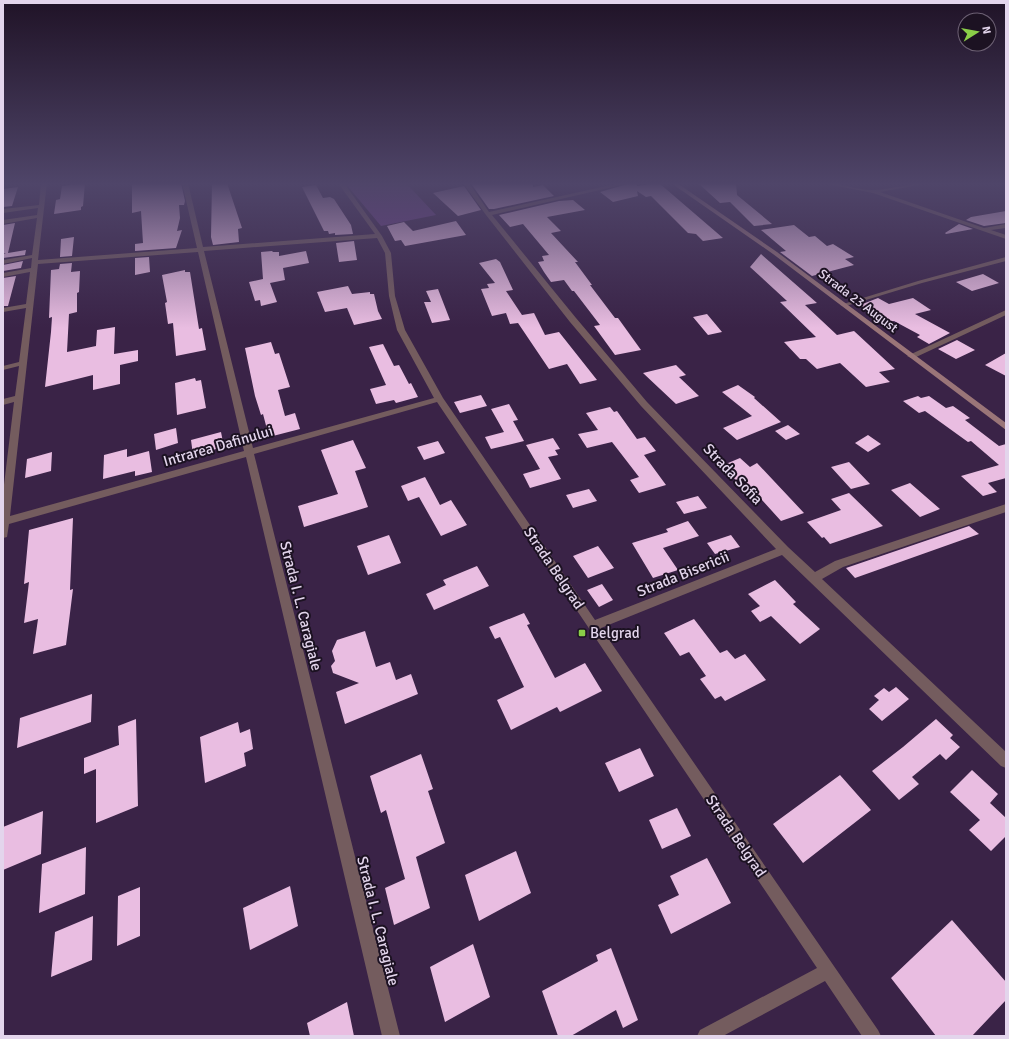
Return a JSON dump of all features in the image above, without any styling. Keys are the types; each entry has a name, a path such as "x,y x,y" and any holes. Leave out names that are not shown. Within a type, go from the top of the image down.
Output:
{"main road":[{"name":"Strada 23 August","path":"745,231 1006,427"}],"street":[{"path":"3,534 5,521 6,475 14,444 38,231"},
{"name":"Strada I. L. Caragiale","path":"196,231 248,452 391,1036"},
{"name":"Strada Belgrad","path":"376,231 388,253 392,296 401,330 439,399 872,1036"},
{"name":"Strada Sofia","path":"502,231 573,320 644,404 784,550 1006,761"},
{"path":"991,231 1006,237"},
{"path":"3,262 34,263 379,236"},
{"path":"844,306 920,282 1006,259"},
{"path":"3,275 34,263"},
{"path":"3,310 30,305"},
{"path":"911,356 963,330 1006,312"},
{"path":"3,368 23,363"},
{"path":"3,402 19,398"},
{"name":"Intrarea Dafinului","path":"5,521 439,399"},
{"path":"3,447 14,444"},
{"path":"814,578 839,564 1006,508"},
{"name":"Strada Bisericii","path":"593,626 784,550"},
{"path":"706,1036 828,971"}],"building":[{"path":"3,231 13,231 8,253 26,250 25,255 3,258 3,254 6,253 3,253"},
{"path":"142,231 182,231 176,248 135,251 135,244 143,243"},
{"path":"211,231 238,231 239,242 213,245"},
{"path":"328,231 352,231 353,234 335,235 335,233 329,234"},
{"path":"390,231 463,231 466,235 405,246 401,240 395,241"},
{"path":"529,231 559,231 551,233 578,262 575,262 592,285 590,285 615,318 618,318 641,350 615,355 594,326 600,325 574,291 572,291 564,280 551,282 544,272 538,262 544,261 542,256 549,255"},
{"path":"686,231 715,231 723,238 703,241 696,234"},
{"path":"763,231 802,231 809,237 815,236 827,246 833,244 854,257 845,259 854,265 812,276 780,252 786,251"},
{"path":"947,231 960,231 946,234 945,233"},
{"path":"74,237 72,256 60,257 61,239"},
{"path":"354,241 357,260 339,262 336,243"},
{"path":"306,251 309,263 283,268 285,280 270,283 277,302 261,306 260,300 255,301 249,282 263,279 261,252 279,252 279,256"},
{"path":"761,254 817,303 805,305 837,335 854,331 895,369 879,372 890,382 866,387 840,363 817,369 806,359 800,359 784,342 816,337 780,302 787,301 750,267"},
{"path":"149,257 150,272 135,275 135,258"},
{"path":"496,259 500,262 513,290 506,291 522,315 534,313 545,335 559,332 597,380 580,384 567,364 549,369 518,323 510,324 506,313 492,316 481,289 489,288 487,284 495,283 479,263"},
{"path":"23,261 21,268 3,271 3,265"},
{"path":"72,263 71,272 80,271 79,292 77,293 77,312 69,314 67,352 96,346 97,330 115,327 114,354 138,350 138,361 120,365 120,384 93,390 93,375 45,387 52,317 49,318 51,270 59,269 60,264"},
{"path":"185,270 185,272 190,272 199,329 202,328 206,350 176,356 173,323 168,324 165,303 167,302 162,275"},
{"path":"983,274 999,283 972,291 956,282"},
{"path":"16,276 8,306 3,306 3,278"},
{"path":"348,286 352,294 370,292 370,294 374,294 378,311 382,319 354,325 347,308 325,312 317,292"},
{"path":"438,289 450,320 432,323 424,302 431,302 426,291"},
{"path":"878,298 889,304 913,298 931,310 915,314 950,333 929,344 917,337 920,335 894,321 886,323 860,305"},
{"path":"707,314 722,332 708,335 693,317"},
{"path":"957,340 975,350 956,359 938,349"},
{"path":"271,342 275,354 279,353 290,387 278,390 285,416 295,413 300,429 269,437 263,414 261,415 255,396 245,348"},
{"path":"383,344 394,366 399,365 418,397 396,403 394,400 376,404 370,389 386,385 369,347"},
{"path":"1006,353 1006,376 985,365"},
{"path":"676,365 686,375 679,377 699,396 676,404 643,373"},
{"path":"195,378 196,381 201,380 206,408 177,415 175,383"},
{"path":"738,385 755,397 754,398 781,422 737,440 723,428 752,416 722,392"},
{"path":"481,395 487,406 460,413 454,402"},
{"path":"918,396 921,398 929,396 946,408 953,406 970,418 965,420 999,446 1006,444 1006,478 988,483 997,492 983,496 961,476 999,465 971,441 968,442 925,411 919,413 903,401"},
{"path":"509,404 518,420 513,421 524,441 491,449 485,437 504,432 491,409"},
{"path":"610,407 614,412 617,411 637,439 645,437 656,451 644,455 666,485 639,493 630,480 639,477 612,442 587,448 578,434 598,430 586,413"},
{"path":"788,425 800,434 786,440 775,431"},
{"path":"176,428 178,443 156,450 154,434"},
{"path":"221,432 224,447 193,455 191,440"},
{"path":"868,435 881,444 868,452 855,443"},
{"path":"553,438 560,449 555,450 558,455 548,457 561,479 530,488 523,474 540,469 526,445"},
{"path":"353,440 366,468 355,471 368,507 304,527 298,506 338,494 321,450"},
{"path":"438,441 445,453 424,460 417,447"},
{"path":"127,449 127,457 149,451 152,472 135,476 135,471 103,479 104,455"},
{"path":"52,452 51,471 25,478 27,459"},
{"path":"740,458 750,467 757,463 804,513 781,521 744,480 738,482 721,466"},
{"path":"849,462 870,484 851,489 831,467"},
{"path":"425,477 440,505 451,500 467,525 441,536 419,497 408,501 401,486"},
{"path":"910,483 940,509 920,517 891,490"},
{"path":"589,489 597,501 573,508 566,495"},
{"path":"849,493 883,526 830,544 807,522 841,510 831,499"},
{"path":"698,496 707,508 684,514 676,502"},
{"path":"73,518 70,590 73,589 66,645 33,654 38,619 24,623 29,582 24,584 29,530"},
{"path":"688,521 699,536 663,548 678,570 653,578 632,543 668,532 666,529"},
{"path":"969,526 979,534 855,578 846,568"},
{"path":"389,535 401,563 368,575 357,546"},
{"path":"731,535 740,547 715,554 707,543"},
{"path":"598,546 614,568 588,578 573,556"},
{"path":"477,566 489,586 434,610 426,594 446,585 443,580"},
{"path":"775,580 796,602 793,604 820,629 800,644 771,616 760,622 751,611 760,606 748,594"},
{"path":"602,584 613,600 599,607 587,590"},
{"path":"524,613 530,624 527,625 555,678 585,663 602,691 560,712 557,707 511,730 497,700 524,687 500,637 495,639 489,627"},
{"path":"694,619 720,653 727,650 735,659 745,654 766,680 725,701 721,696 715,699 700,679 706,676 689,652 680,656 664,633"},
{"path":"365,631 376,667 390,662 396,680 411,674 418,694 345,724 336,692 359,683 333,673 331,666 335,661 332,651 337,640"},
{"path":"896,687 909,699 882,721 869,709 879,700 874,696 884,688 889,692"},
{"path":"92,694 91,722 17,748 20,718"},
{"path":"136,719 138,806 96,823 96,769 84,774 84,758 119,745 118,726"},
{"path":"936,719 953,735 950,738 960,747 946,760 940,754 912,777 919,784 899,800 872,771"},
{"path":"238,722 240,733 250,729 253,749 244,753 246,766 205,783 200,737"},
{"path":"640,748 654,776 619,792 605,763"},
{"path":"421,754 433,789 428,791 445,843 416,857 430,908 394,925 385,888 405,879 386,810 381,813 370,776"},
{"path":"972,770 998,794 990,803 1006,818 1006,836 991,851 969,830 980,820 950,792"},
{"path":"840,775 871,810 803,863 773,824"},
{"path":"677,808 691,836 662,849 649,820"},
{"path":"43,811 41,854 3,870 3,827"},
{"path":"86,847 85,894 39,913 42,864"},
{"path":"516,851 531,893 479,921 465,875"},
{"path":"707,858 731,903 671,934 658,905 679,895 670,876"},
{"path":"290,886 298,926 250,950 243,908"},
{"path":"140,887 140,936 117,946 118,896"},
{"path":"93,916 92,960 51,977 55,932"},
{"path":"952,920 1006,982 1006,1000 972,1036 936,1036 891,978"},
{"path":"473,944 490,997 445,1022 430,967"},
{"path":"611,948 638,1020 623,1028 616,1010 571,1036 558,1036 542,991 598,961 596,955"},
{"path":"347,1002 354,1036 310,1036 307,1023"}],"place":[{"name":"Belgrad","path":"582,633"}]}
